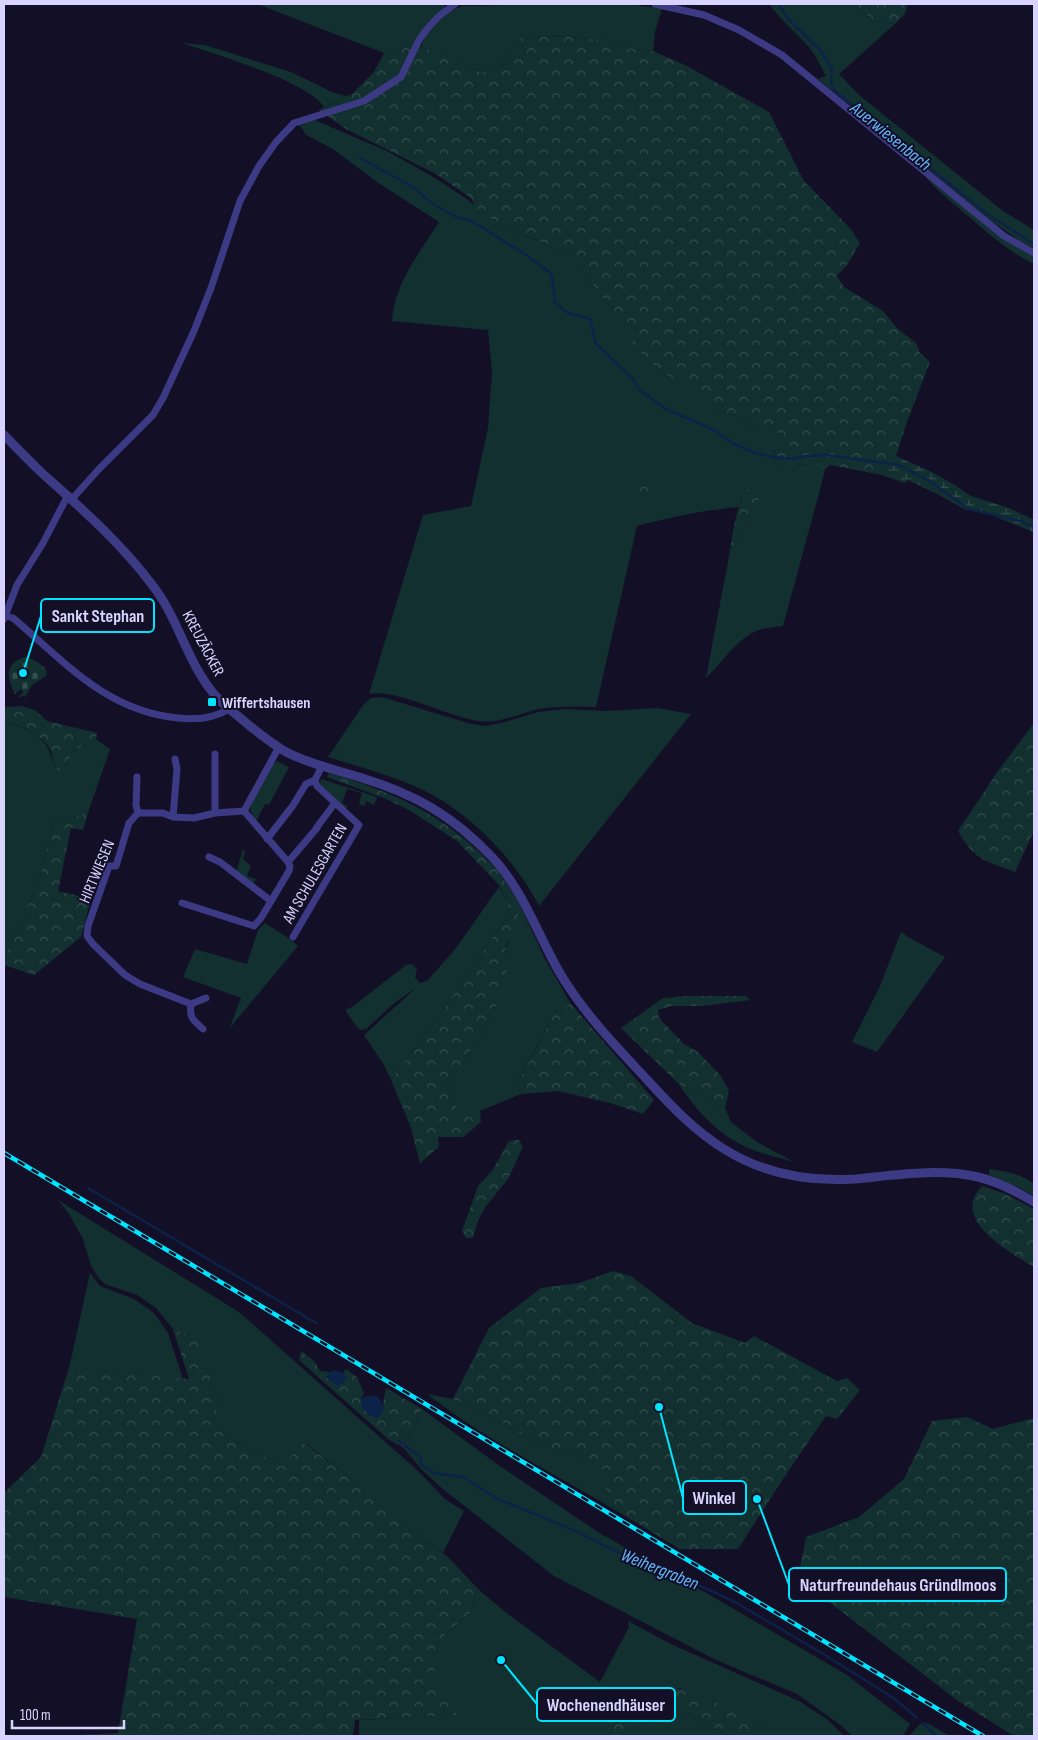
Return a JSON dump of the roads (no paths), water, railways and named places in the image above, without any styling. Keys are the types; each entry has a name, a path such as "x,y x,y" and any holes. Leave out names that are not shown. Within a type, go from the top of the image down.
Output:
{"street":[{"path":"229,709 213,718 186,719 144,712 96,688 65,665 14,618 5,618 17,584 70,497 152,416 163,398 211,288 240,201 258,166 276,142 294,123 364,101 401,77 419,40 427,29 439,16 455,4"},
{"path":"655,4 704,15 740,30 782,55 1004,236 1034,253"},
{"name":"KREUZÄCKER","path":"4,435 122,547 155,587 170,612 198,671 218,700 279,747 291,754 400,791 439,810 476,840 496,861 519,894 561,975 591,1019 671,1106 693,1126 721,1147 745,1161 772,1172 811,1179 851,1179 941,1172 976,1176 1015,1190 1034,1202"},
{"path":"244,810 279,747"},
{"path":"214,813 215,754"},
{"path":"173,817 177,769 175,759"},
{"path":"267,839 291,808 306,784 315,780 322,766"},
{"path":"137,777 136,805 138,813 163,813 173,817 194,818 214,813 244,810"},
{"name":"AM SCHULESGARTEN","path":"293,937 359,825 317,786 315,780"},
{"name":"AM SCHULESGARTEN","path":"288,862 335,803"},
{"path":"182,903 254,926 271,901 289,871 290,866 244,810"},
{"name":"HIRTWIESEN","path":"138,813 128,823 116,866 109,866 88,926 87,936 92,944 125,975 140,984 191,1004"},
{"path":"209,857 220,862 271,901"},
{"path":"203,1029 193,1020 190,1013 191,1004 206,998"}],"water":[{"path":"336,1370 343,1373 347,1379 338,1386 326,1377 330,1372"},
{"path":"377,1396 382,1402 383,1411 377,1419 368,1414 361,1406 361,1398"}],"waterway":[{"name":"Auerwiesenbach","path":"778,4 791,22 821,51 832,69 831,84 835,91 987,214 1034,244"},
{"path":"360,158 413,187 433,204 456,217 472,221 552,274 555,303 568,313 590,319 596,344 633,379 639,390 666,409 714,430 734,444 755,453 792,459 826,455 899,465 928,480 969,509 1023,522 1034,527"},
{"path":"88,1188 316,1323"},
{"name":"Weihergraben","path":"399,1441 421,1457 421,1464 433,1473 463,1477 498,1499 576,1531 649,1568 692,1582 735,1602 895,1699 917,1718"},
{"name":"Weihergraben","path":"923,1723 936,1736"}],"railway":[{"path":"4,1153 983,1736"}],"place":[{"name":"Sankt Stephan","path":"23,673"},
{"name":"Wiffertshausen","path":"212,702"},
{"name":"Winkel","path":"659,1407"},
{"name":"Naturfreundehaus Gründlmoos","path":"757,1499"},
{"name":"Wochenendhäuser","path":"501,1660"}]}
